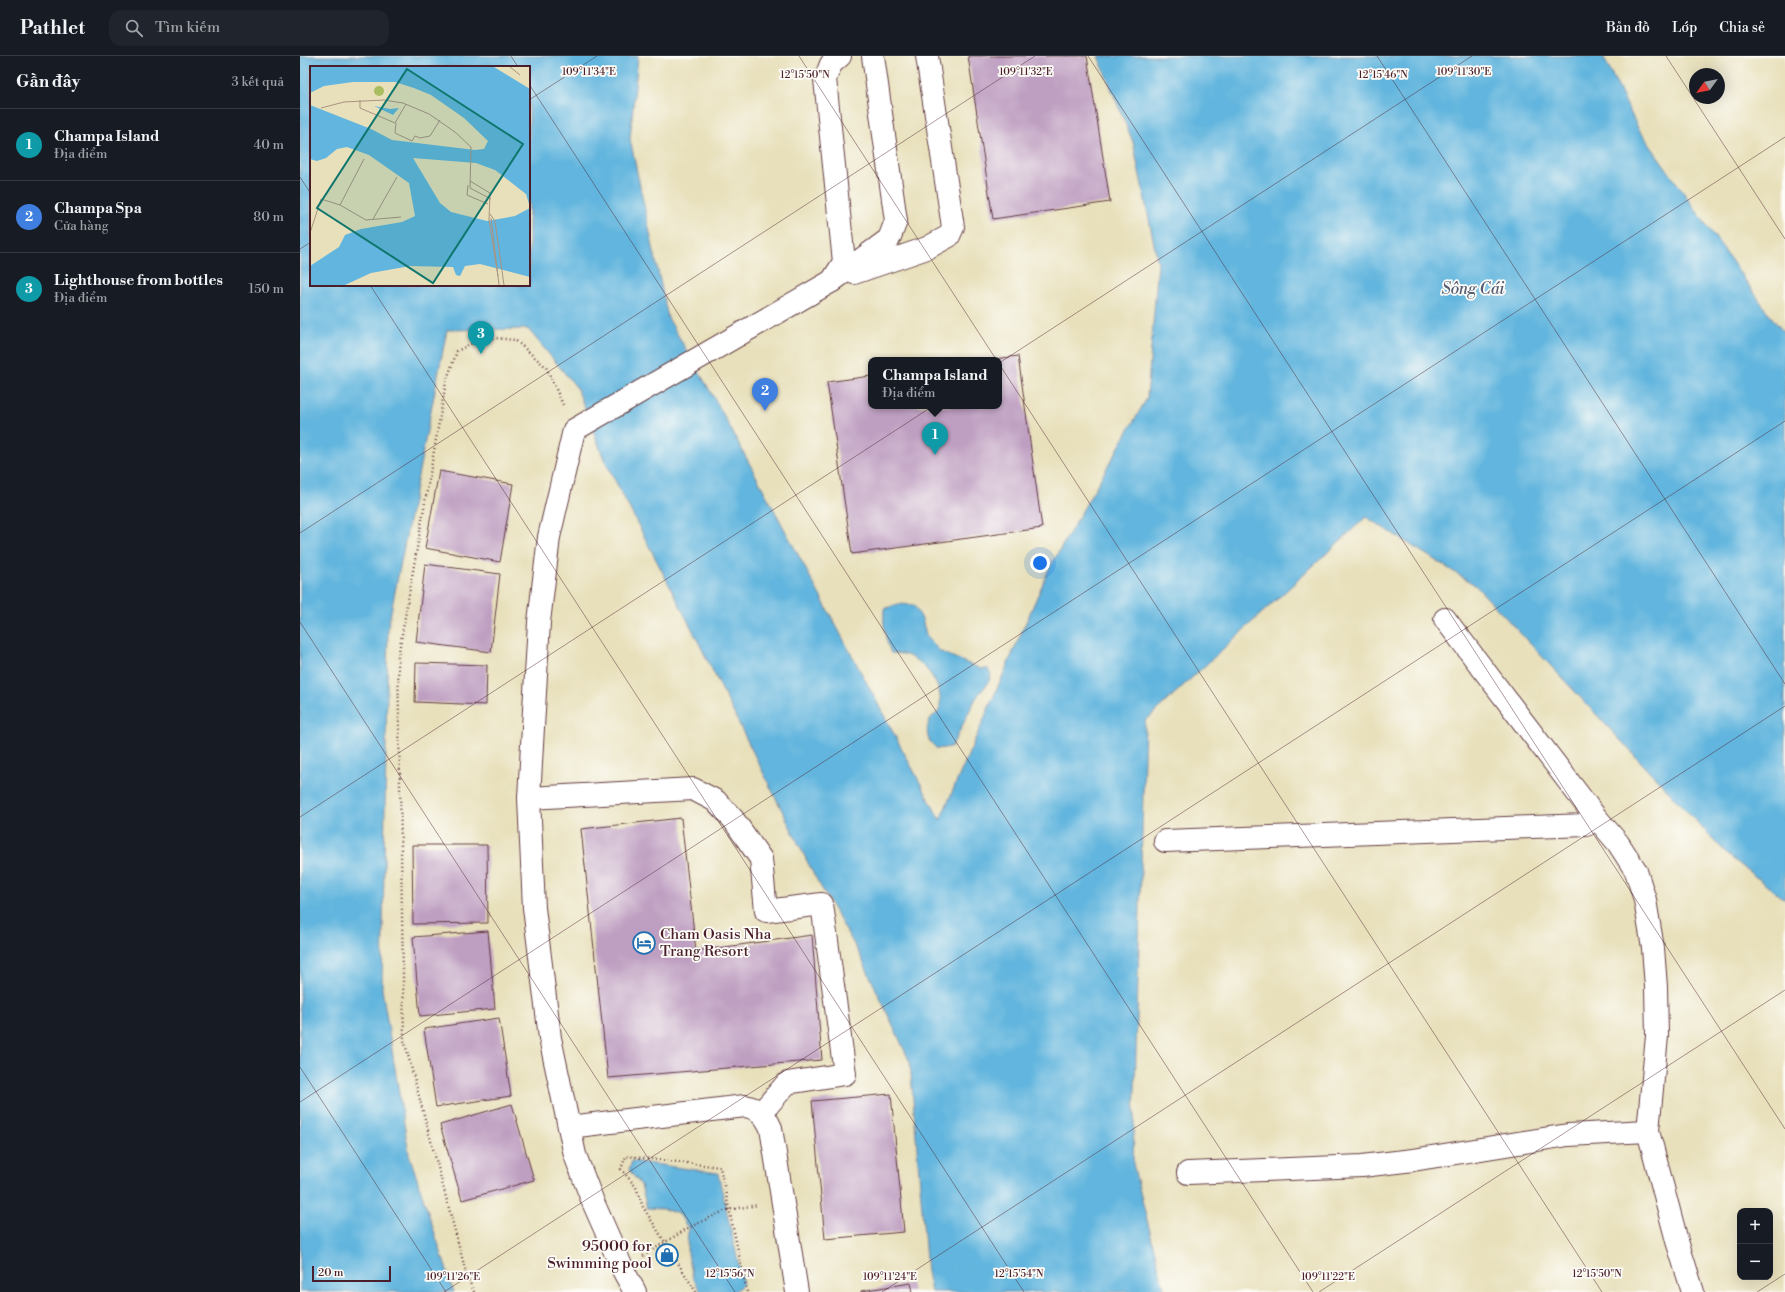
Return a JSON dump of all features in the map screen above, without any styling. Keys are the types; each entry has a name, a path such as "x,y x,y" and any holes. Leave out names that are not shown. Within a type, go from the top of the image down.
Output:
{"street":[{"path":"832,281 844,262 824,79 831,64 840,56"},
{"path":"635,1292 623,1270 593,1202 578,1162 550,1038 541,971 534,908 529,798 539,622 549,537 582,426 832,281 889,239 896,221 873,56"},
{"path":"832,281 926,248 949,236 953,227 927,56"},
{"path":"1445,619 1594,815 1618,843 1636,871 1645,900 1653,948 1656,987 1657,1036 1648,1131 1677,1241 1693,1292"},
{"path":"529,798 693,790 716,801 733,819 761,859 766,911 822,904 845,1074 786,1083 762,1112"},
{"path":"1165,841 1586,825 1594,815"},
{"path":"569,1127 745,1106 762,1112 771,1128 797,1292"},
{"path":"1188,1173 1362,1166 1413,1160 1568,1135 1648,1131"}],"path":[{"path":"474,1292 467,1276 404,1040 398,657 446,382 457,352 484,337 515,340 546,367 582,426"},
{"path":"696,1292 643,1207 636,1187 622,1169 626,1156 720,1167 727,1210 747,1292"},
{"path":"623,1270 688,1228 727,1210 782,1201"}],"water":[{"name":"Sông Cái","path":"300,56 638,56 630,139 668,318 717,403 940,820 1050,567 1147,398 1158,263 1133,142 1098,56 1603,56 1638,128 1769,314 1785,334 1785,900 1728,855 1475,585 1366,517 1145,721 1133,1164 1165,1292 931,1292 927,1272 910,1062 860,955 813,873 693,631 604,459 577,388 528,329 447,330 388,627 382,989 409,1154 454,1292 300,1292"},
{"path":"898,604 914,605 922,619 927,638 941,652 981,669 988,669 991,675 987,685 976,698 951,747 937,749 928,737 929,721 939,711 940,707 940,697 931,675 913,658 904,654 891,653 889,648 884,626 884,609"},
{"path":"632,1161 718,1173 743,1284 734,1292 701,1292 693,1278 687,1249 688,1228 679,1214 663,1209 647,1208 641,1185 629,1170"}],"building":[{"path":"968,56 1087,56 1110,202 993,219"},
{"path":"1018,356 1042,528 852,554 827,382 868,376 868,409 1002,409 1002,358"},
{"path":"439,471 513,484 500,562 425,548"},
{"path":"425,564 500,574 491,652 416,642"},
{"path":"416,663 487,665 486,705 415,702"},
{"name":"Cham Oasis Nha Trang Resort","path":"681,818 696,951 812,935 822,1060 608,1078 581,829"},
{"path":"412,845 487,845 488,923 413,924"},
{"path":"488,931 495,1009 420,1016 413,937"},
{"path":"499,1018 511,1096 436,1107 424,1029"},
{"path":"891,1094 904,1232 825,1239 812,1101"},
{"path":"512,1104 534,1180 462,1200 440,1125"},
{"path":"911,1283 913,1292 861,1292 861,1291"}],"place":[{"name":"Lighthouse from bottles","path":"481,354"},
{"name":"Champa Spa","path":"765,411"},
{"name":"Champa Island","path":"935,455"},
{"name":"Cham Oasis Nha Trang Resort","path":"644,943"},
{"name":"95000 for Swimming pool","path":"667,1255"}]}
